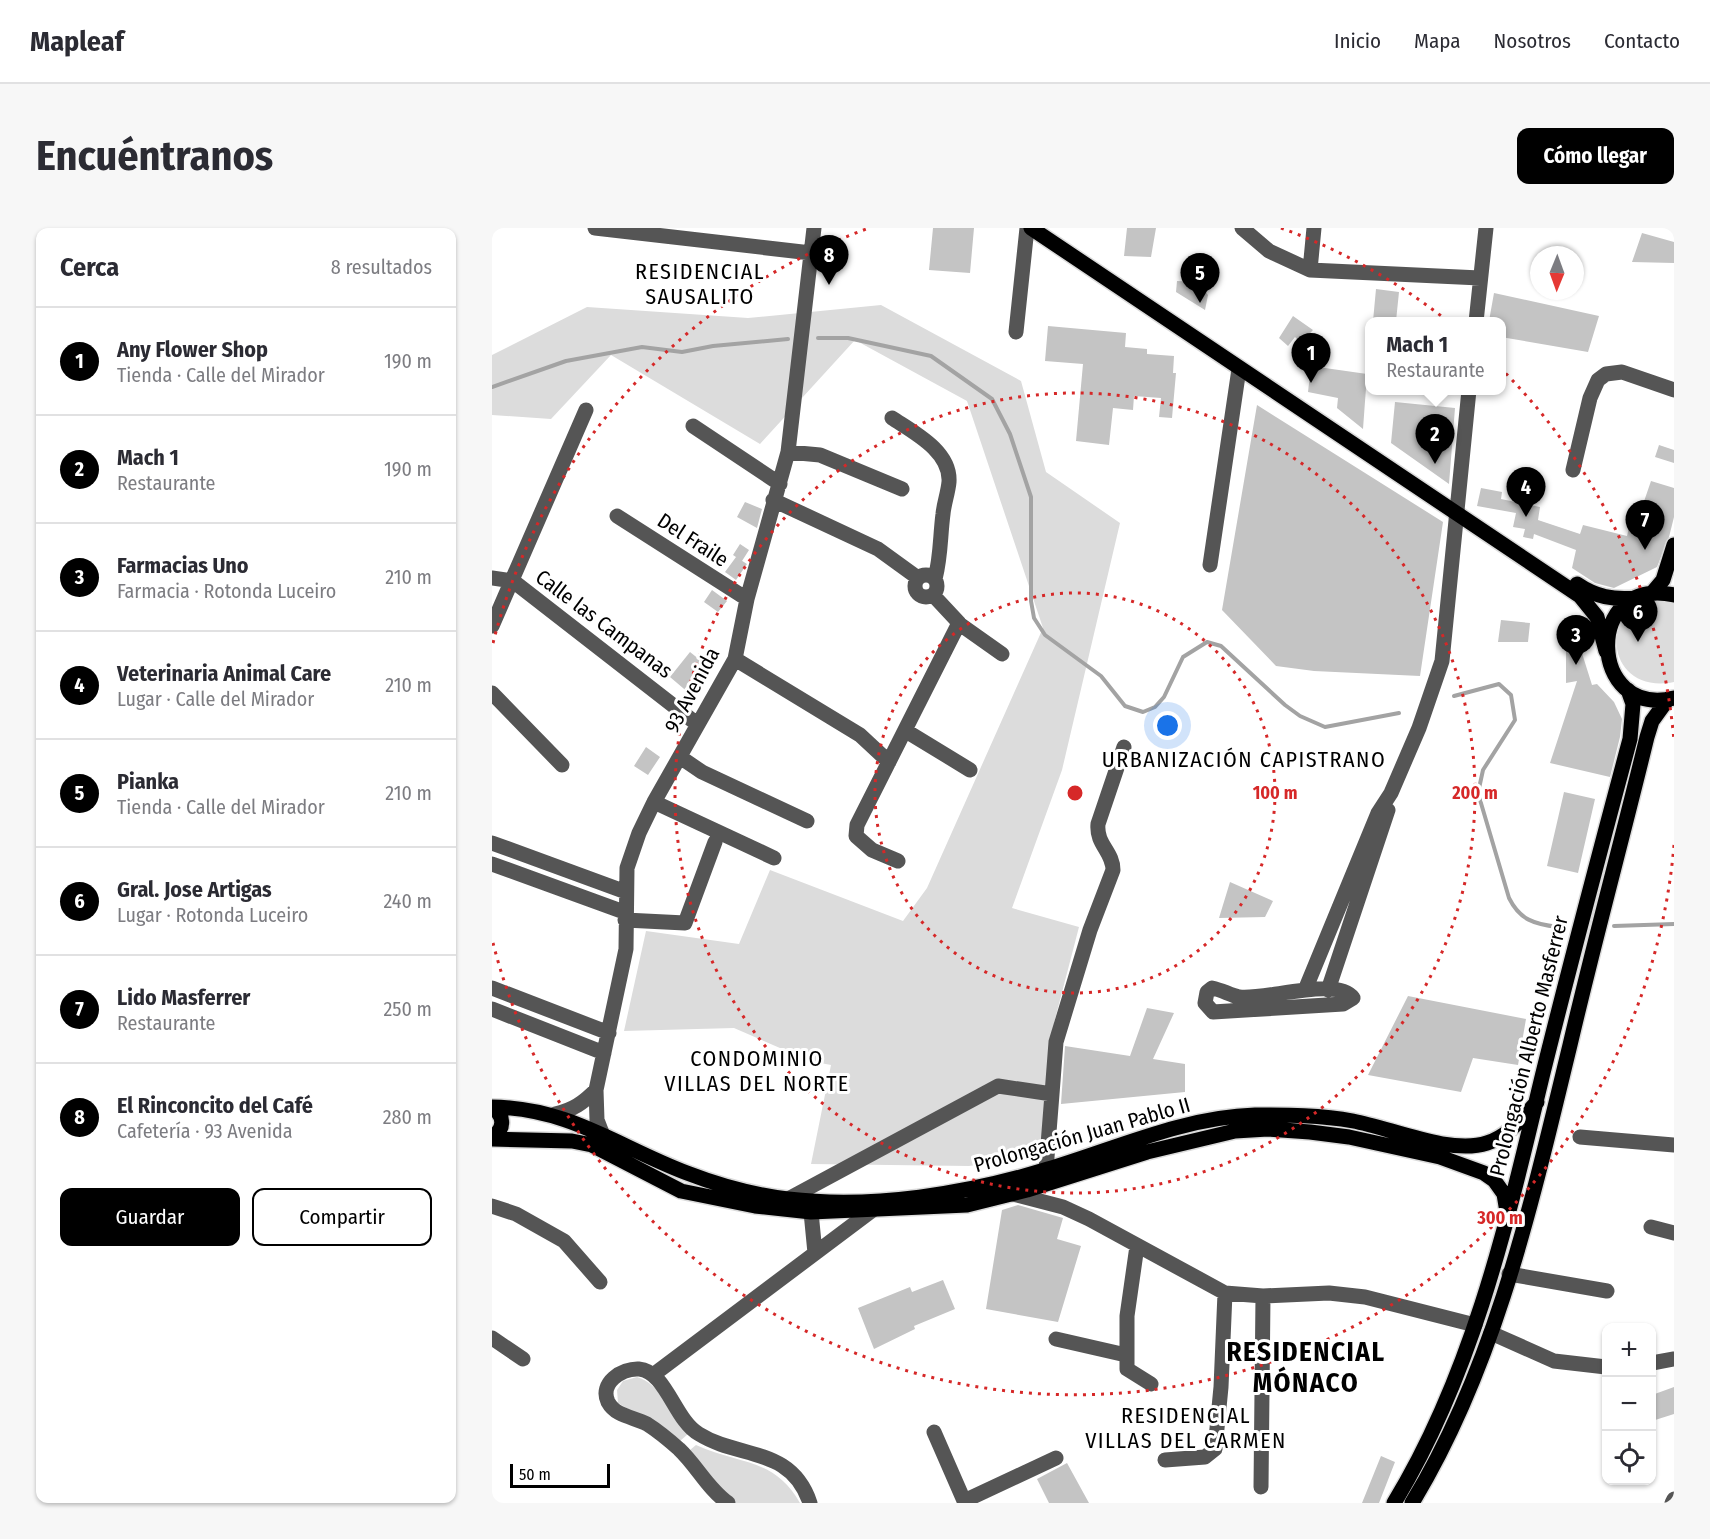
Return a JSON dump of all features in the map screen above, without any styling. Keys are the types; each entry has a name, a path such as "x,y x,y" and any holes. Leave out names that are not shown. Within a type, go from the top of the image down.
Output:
{"main road":[{"path":"1029,228 1239,369 1593,594 1617,600 1652,593 1674,594"},
{"path":"1048,228 1457,508 1588,603 1597,617 1611,670 1628,690 1654,700 1671,699"},
{"path":"1652,593 1663,580 1674,545"},
{"path":"1606,651 1607,637 1615,617 1636,598"},
{"name":"Prolongación Alberto Masferrer","path":"1394,1503 1446,1405 1475,1325 1508,1218 1632,731 1633,704 1628,690"},
{"name":"Prolongación Alberto Masferrer","path":"1412,1503 1460,1412 1491,1333 1550,1126 1647,737 1652,721 1671,699"},
{"name":"Prolongación Juan Pablo II","path":"492,1107 516,1107 555,1114 602,1133 688,1174 788,1199 892,1199 963,1190 1046,1170 1191,1124 1251,1115 1314,1116 1353,1121 1456,1146 1477,1146 1506,1134 1537,1102"},
{"path":"492,1107 498,1111 502,1124 500,1131 492,1138"},
{"path":"492,1138 572,1141 592,1145 681,1191 755,1206 811,1212 967,1205 1013,1194 1147,1152 1235,1131 1268,1129 1349,1137 1462,1164 1494,1180 1503,1194 1508,1218"}],"street":[{"path":"595,228 811,253"},
{"name":"93 Avenida","path":"602,1133 597,1120 596,1090 626,950 627,867 639,832 654,802 735,659 747,599 788,452 814,228"},
{"path":"1016,332 1029,228"},
{"path":"1242,228 1269,251 1310,270 1480,278"},
{"path":"1310,270 1314,228"},
{"path":"1476,317 1486,228"},
{"path":"1210,565 1239,369"},
{"path":"1573,470 1590,398 1598,380 1606,374 1622,372 1674,390"},
{"path":"1305,990 1378,813 1391,793 1419,729 1442,661 1468,395"},
{"path":"492,626 586,410"},
{"path":"892,418 926,441 944,460 950,479 943,513 941,556 935,579 937,588 933,595 925,598 917,594 914,585 918,578 927,575 935,579"},
{"path":"693,426 780,484"},
{"path":"788,452 820,455 902,489"},
{"path":"773,500 878,549 918,578"},
{"name":"Del Fraile","path":"617,516 747,599"},
{"path":"492,578 513,581"},
{"name":"Calle las Campanas","path":"513,581 697,724"},
{"path":"933,595 958,622 1002,654"},
{"path":"898,861 872,850 856,836 857,825 906,731 958,622"},
{"path":"735,659 860,735 889,762"},
{"path":"492,693 562,765"},
{"path":"906,731 970,770"},
{"path":"1046,1170 1056,1042 1090,930 1113,870 1113,862 1097,837 1098,824 1124,747"},
{"path":"680,757 702,772 807,821"},
{"path":"1328,990 1386,817 1391,793"},
{"path":"654,802 774,858"},
{"path":"492,864 625,916 685,924 715,842"},
{"path":"492,843 626,892"},
{"path":"492,988 609,1033"},
{"path":"1212,988 1226,990 1238,997 1305,990 1346,992 1353,998 1343,1004 1213,1012 1205,1003 1208,992 1212,988"},
{"path":"492,1009 604,1053"},
{"path":"788,1199 998,1086 1052,1094"},
{"path":"555,1114 571,1110 585,1102 596,1090"},
{"path":"1580,1137 1674,1145"},
{"path":"1013,1194 1062,1207 1225,1293 1263,1296 1329,1293 1365,1297 1475,1325"},
{"path":"492,1206 516,1214 564,1241 600,1282"},
{"path":"653,1375 874,1209"},
{"path":"811,1212 815,1253"},
{"path":"1651,1227 1674,1233"},
{"path":"1137,1246 1127,1316 1127,1369 1151,1384"},
{"path":"1509,1274 1607,1291"},
{"path":"1165,1460 1205,1457 1215,1449 1221,1387 1225,1293"},
{"path":"1261,1487 1263,1296"},
{"path":"1491,1333 1554,1361 1602,1367"},
{"path":"492,1338 523,1359"},
{"path":"1056,1339 1126,1355"},
{"path":"1656,1362 1674,1359"},
{"path":"728,1503 681,1450 653,1427 622,1415 609,1403 606,1393 609,1383 622,1371 639,1369 653,1375 668,1393 685,1423 698,1434 779,1464 805,1489 810,1503"},
{"path":"934,1432 964,1502 1056,1458"},
{"path":"681,1450 698,1434"}],"shaded area":[{"path":"881,305 1021,381 1046,472 1120,523 1062,770 1012,908 1079,927 1054,1023 1041,1156 969,1166 811,1164 831,1065 810,1061 734,1028 624,1031 646,931 739,944 770,870 903,921 927,888 1043,628 967,401 855,340 760,444 611,355 551,419 492,415 492,355 587,307 748,318"},
{"path":"1664,600 1674,603 1674,682 1651,683 1633,676 1622,663 1617,647 1618,631 1626,616 1642,605"},
{"path":"637,1377 653,1386 666,1401 688,1434 680,1441 618,1403 617,1390 623,1381"},
{"path":"696,1445 767,1470 779,1477 790,1488 800,1503 736,1503 707,1476 690,1450"}],"building":[{"path":"933,228 974,228 970,273 929,270"},
{"path":"1127,228 1156,228 1151,257 1124,256"},
{"path":"1642,233 1674,242 1674,263 1632,262"},
{"path":"1177,281 1197,282 1208,295 1205,310 1176,292"},
{"path":"1376,289 1399,292 1396,317 1373,317"},
{"path":"1494,293 1599,316 1588,352 1506,338 1506,317 1490,317"},
{"path":"1293,316 1313,330 1301,343 1295,337 1288,346 1279,338"},
{"path":"1048,326 1126,333 1125,347 1147,349 1147,354 1174,356 1173,373 1176,373 1172,418 1159,417 1161,398 1134,396 1133,410 1113,408 1109,445 1076,441 1083,364 1045,361"},
{"path":"1311,366 1365,374 1363,429 1337,408 1338,398 1308,392"},
{"path":"1395,402 1455,408 1449,484 1391,443"},
{"path":"1257,405 1443,522 1420,676 1314,671 1276,666 1222,610"},
{"path":"1659,445 1674,450 1674,463 1655,457"},
{"path":"1651,481 1674,488 1674,517 1669,537 1657,567 1614,588 1595,583 1572,568 1576,550 1534,534 1533,539 1523,537 1525,529 1513,527 1516,513 1477,506 1481,488 1502,492 1501,499 1540,507 1538,520 1580,534 1583,525 1627,536 1632,514 1639,516"},
{"path":"745,502 762,509 757,528 737,517"},
{"path":"740,544 749,550 742,561 733,555"},
{"path":"736,557 747,564 736,580 725,572"},
{"path":"712,590 727,601 718,612 704,602"},
{"path":"1501,620 1530,623 1528,642 1498,642"},
{"path":"1566,650 1581,650 1592,685 1597,684 1614,702 1622,719 1610,777 1550,763 1577,681 1566,683"},
{"path":"690,652 710,668 690,694 670,677"},
{"path":"646,747 660,757 648,775 634,766"},
{"path":"1564,792 1595,799 1578,873 1547,866"},
{"path":"1230,882 1273,901 1265,917 1219,918"},
{"path":"1408,996 1526,1019 1518,1065 1473,1058 1461,1092 1368,1075"},
{"path":"1147,1008 1174,1013 1153,1059 1185,1064 1185,1092 1061,1104 1065,1046 1130,1056"},
{"path":"1018,1205 1063,1218 1057,1239 1081,1246 1058,1322 986,1309 1002,1210"},
{"path":"943,1280 955,1309 914,1326 915,1329 874,1349 858,1308 910,1287 912,1292"},
{"path":"1674,1387 1674,1414 1656,1420 1656,1394"},
{"path":"1381,1456 1395,1462 1379,1503 1362,1503"},
{"path":"1067,1463 1089,1503 1049,1503 1037,1479"}],"waterway":[{"path":"818,338 848,338 931,356 992,399 1010,434 1031,497 1031,601 1034,618 1045,635 1101,676 1125,706 1143,712 1155,707 1164,697 1183,657 1207,642 1221,646 1300,716 1325,727 1399,713"},
{"path":"492,387 566,361 642,347 682,352 713,346 788,339"},
{"path":"1454,696 1499,684 1511,695 1515,720 1483,770 1478,793 1513,905 1529,920 1558,927"},
{"path":"1614,926 1674,924"}],"place":[{"name":"El Rinconcito del Café","path":"829,285"},
{"name":"Pianka","path":"1200,303"},
{"name":"Any Flower Shop","path":"1311,383"},
{"name":"Mach 1","path":"1435,464"},
{"name":"Veterinaria Animal Care","path":"1526,517"},
{"name":"Lido Masferrer","path":"1645,550"},
{"name":"Gral. Jose Artigas","path":"1638,642"},
{"name":"Farmacias Uno","path":"1576,665"}],"district":[{"name":"RESIDENCIAL SAUSALITO","path":"700,284"},
{"name":"URBANIZACIÓN CAPISTRANO","path":"1244,759"},
{"name":"CONDOMINIO VILLAS DEL NORTE","path":"757,1070"},
{"name":"RESIDENCIAL MÓNACO","path":"1306,1368"},
{"name":"RESIDENCIAL VILLAS DEL CARMEN","path":"1186,1428"}]}
